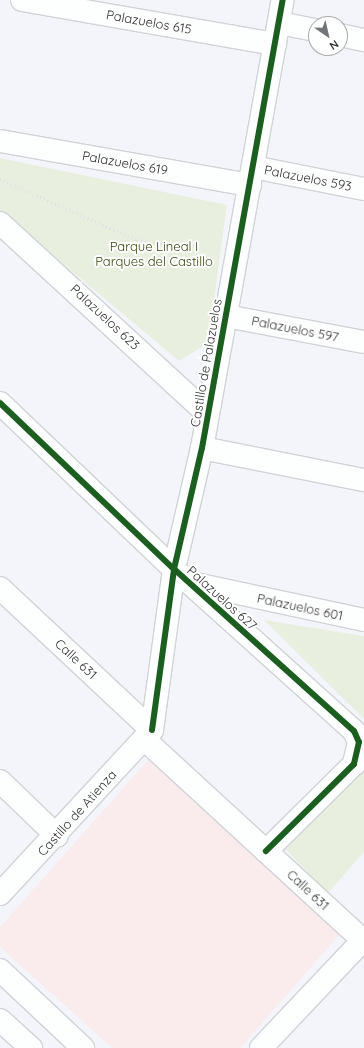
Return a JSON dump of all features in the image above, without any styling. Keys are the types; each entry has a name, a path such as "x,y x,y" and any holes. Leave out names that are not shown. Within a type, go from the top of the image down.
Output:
{"street":[{"name":"Palazuelos 615","path":"22,0 275,44"},
{"name":"Castillo de Palazuelos","path":"148,734 174,569 202,448 283,0"},
{"path":"279,23 308,28"},
{"path":"348,37 364,40"},
{"name":"Palazuelos 619","path":"0,141 251,176"},
{"name":"Palazuelos 593","path":"251,176 364,189"},
{"name":"Palazuelos 623","path":"0,223 208,414"},
{"name":"Palazuelos 597","path":"226,316 364,342"},
{"name":"Palazuelos 627","path":"0,403 174,569 354,731 359,742 354,764 266,851"},
{"path":"202,448 364,480"},
{"name":"Palazuelos 601","path":"190,583 364,620"},
{"name":"Calle 631","path":"0,588 266,851 363,940 261,1048"},
{"name":"Castillo de Atienza","path":"0,894 57,836 148,734"},
{"path":"0,781 57,836"},
{"path":"0,970 83,1048"},
{"path":"0,1020 31,1048"}],"path":[{"path":"0,179 137,240 194,246"}],"shaded area":[{"path":"148,760 340,934 240,1048 112,1048 0,947 0,927"}],"green space":[{"name":"Parque Lineal I Parques del Castillo","path":"0,158 227,205 208,343 179,361 0,211"},
{"path":"264,620 364,636 364,719"},
{"path":"364,755 364,852 328,893 286,850"}],"cycle path":[{"path":"152,730 174,569 202,448 283,0"},
{"path":"0,403 174,569 354,731 359,742 354,764 266,851"}]}
